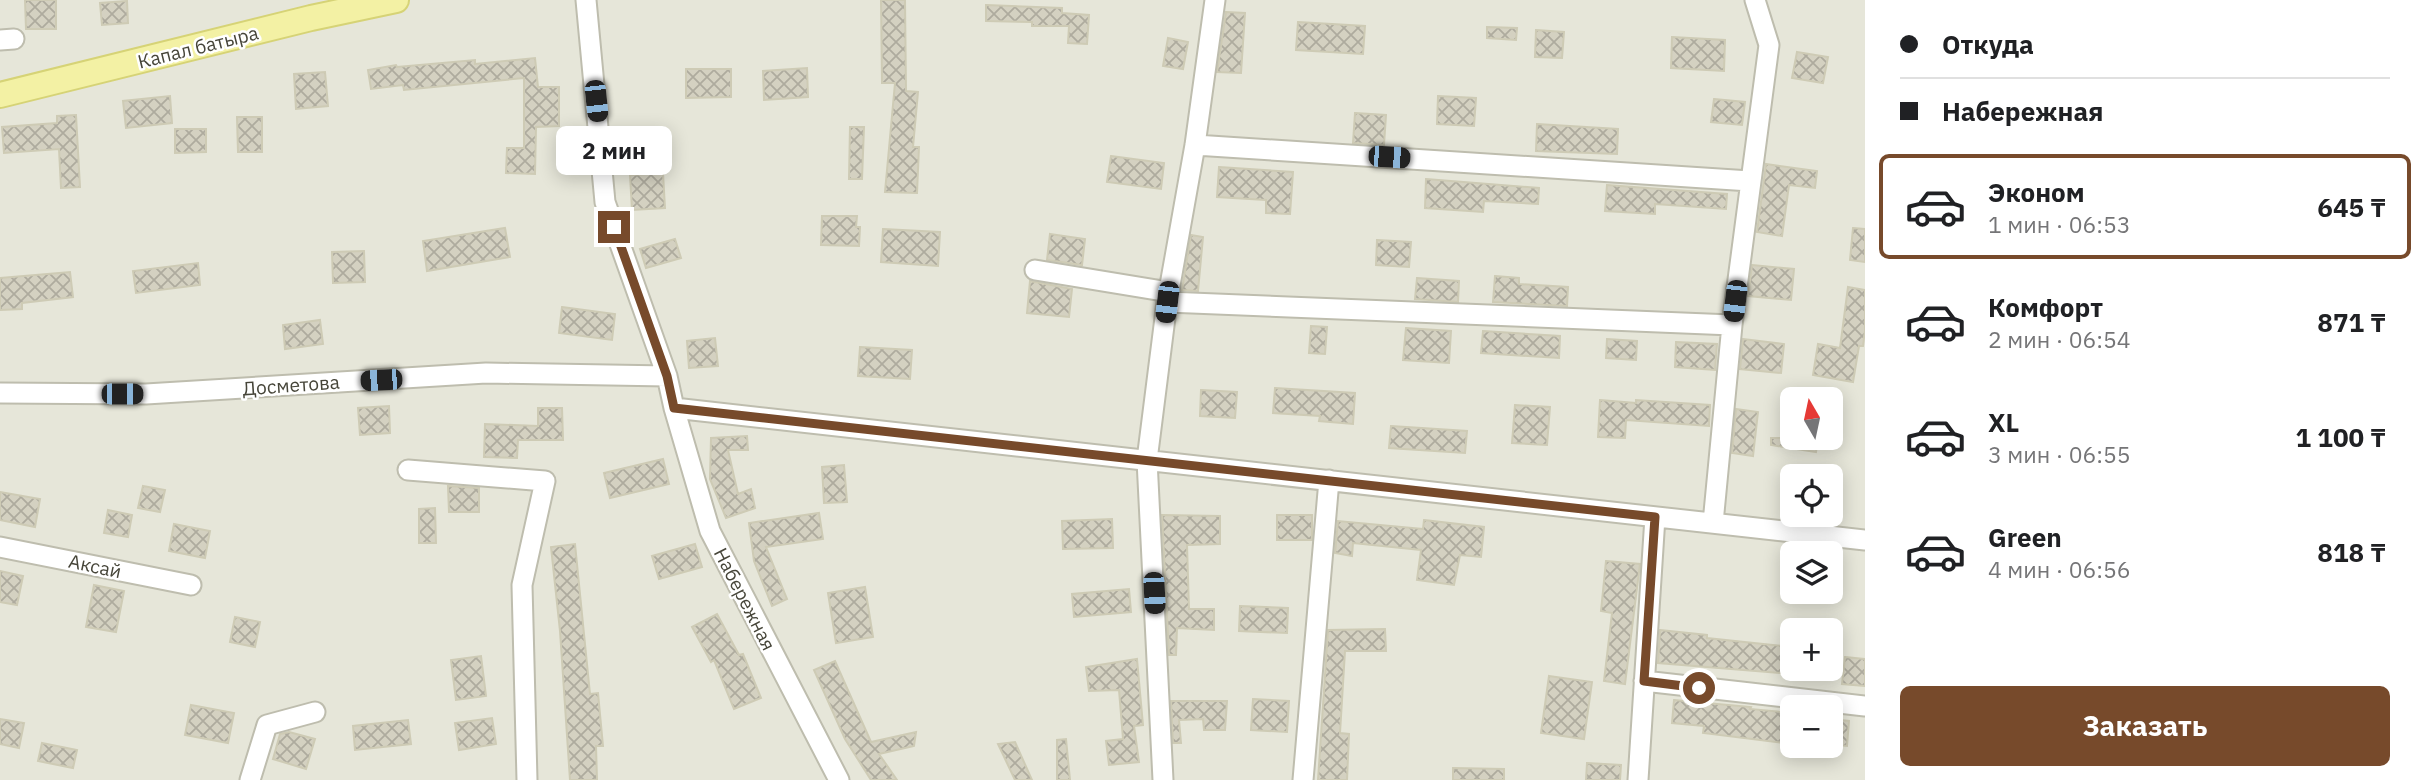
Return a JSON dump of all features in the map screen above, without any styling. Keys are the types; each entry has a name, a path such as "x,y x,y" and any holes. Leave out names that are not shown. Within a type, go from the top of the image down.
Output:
{"main road":[{"name":"Капал батыра","path":"0,95 311,18 396,0"}],"street":[{"name":"Набережная","path":"586,0 605,202 667,376 710,531 839,780"},
{"path":"1163,780 1147,460 1168,297 1195,145 1215,0"},
{"path":"1713,523 1732,325 1769,45 1755,0"},
{"path":"1195,145 1750,181"},
{"path":"1035,270 1168,297 1732,325"},
{"name":"Досметова","path":"0,393 146,394 486,373 667,376"},
{"path":"674,408 1865,540"},
{"path":"408,470 545,481 522,585 527,780"},
{"path":"1303,780 1329,480"},
{"path":"1638,780 1655,517"},
{"name":"Аксай","path":"0,547 191,585"},
{"path":"1644,681 1865,706"},
{"path":"250,780 267,725 315,712"}],"shaded area":[{"path":"0,0 1865,0 1865,780 0,780"}],"building":[{"path":"25,0 56,0 56,29 26,29"},
{"path":"881,0 905,0 906,91 918,92 913,147 919,147 917,193 885,192 895,83 882,83"},
{"path":"127,1 128,23 102,25 100,3"},
{"path":"986,5 1062,8 1062,13 1089,15 1087,44 1068,43 1069,26 1032,26 1032,22 986,21"},
{"path":"1226,12 1245,13 1241,73 1217,72"},
{"path":"1298,22 1365,26 1363,54 1296,50"},
{"path":"1487,27 1517,28 1516,40 1487,38"},
{"path":"1536,30 1564,32 1562,58 1535,57"},
{"path":"1672,37 1725,40 1724,71 1671,68"},
{"path":"1168,38 1188,42 1183,69 1163,66"},
{"path":"1797,52 1828,57 1823,83 1792,78"},
{"path":"535,58 538,87 559,87 559,126 536,127 535,174 506,173 507,148 524,148 524,78 404,90 403,85 371,89 368,70 396,65 475,60 475,64"},
{"path":"807,68 808,97 764,100 763,71"},
{"path":"686,69 731,69 731,97 686,98"},
{"path":"325,72 328,106 296,109 294,74"},
{"path":"170,96 172,123 126,128 123,101"},
{"path":"1438,96 1476,98 1474,126 1437,124"},
{"path":"1714,99 1745,102 1742,125 1711,122"},
{"path":"1355,113 1386,115 1384,145 1353,143"},
{"path":"76,115 80,187 61,188 59,149 4,153 2,127 57,123 57,116"},
{"path":"237,117 262,117 262,152 238,152"},
{"path":"1537,124 1618,129 1617,154 1536,151"},
{"path":"850,127 864,127 862,179 849,179"},
{"path":"175,129 206,129 206,152 175,153"},
{"path":"1111,156 1164,163 1161,189 1107,182"},
{"path":"1766,164 1817,171 1815,188 1789,185 1782,236 1757,232"},
{"path":"1219,167 1293,172 1290,214 1266,213 1266,200 1217,197"},
{"path":"663,173 665,208 632,210 630,175"},
{"path":"1426,179 1539,188 1538,204 1484,201 1483,212 1425,208"},
{"path":"1607,185 1727,194 1726,209 1655,204 1655,214 1605,211"},
{"path":"822,216 857,216 856,227 860,227 859,246 821,245"},
{"path":"505,228 510,257 427,271 423,241"},
{"path":"1853,228 1865,229 1865,262 1850,260"},
{"path":"883,229 940,232 938,266 881,262"},
{"path":"1050,234 1085,239 1082,265 1047,260"},
{"path":"1191,235 1203,237 1198,291 1182,290"},
{"path":"675,239 681,258 646,268 640,249"},
{"path":"1377,240 1411,242 1409,267 1376,265"},
{"path":"364,251 365,282 333,283 332,252"},
{"path":"198,263 200,285 136,293 133,271"},
{"path":"1752,265 1794,269 1791,300 1748,296"},
{"path":"70,272 73,297 22,303 22,309 0,310 0,278"},
{"path":"1495,276 1519,278 1519,284 1568,287 1567,306 1493,302"},
{"path":"1417,278 1459,281 1458,302 1415,299"},
{"path":"1030,281 1072,289 1069,317 1027,313"},
{"path":"1848,287 1865,290 1863,346 1859,346 1853,382 1813,375 1818,344 1840,348"},
{"path":"562,307 615,314 612,340 559,333"},
{"path":"320,320 323,344 285,349 283,325"},
{"path":"1311,326 1327,327 1325,354 1309,353"},
{"path":"1406,328 1451,331 1449,363 1403,360"},
{"path":"1483,331 1560,336 1559,358 1481,353"},
{"path":"715,338 718,366 689,368 687,341"},
{"path":"1607,339 1637,341 1636,360 1606,358"},
{"path":"1743,339 1784,344 1781,373 1740,369"},
{"path":"1676,342 1717,344 1715,370 1675,367"},
{"path":"860,347 912,350 910,379 858,376"},
{"path":"1275,388 1355,393 1353,424 1319,421 1320,416 1273,413"},
{"path":"1201,390 1237,392 1235,418 1200,416"},
{"path":"1600,400 1710,405 1709,426 1626,420 1625,438 1598,437"},
{"path":"1515,405 1550,407 1547,445 1512,443"},
{"path":"389,406 390,433 360,435 358,408"},
{"path":"538,408 562,408 563,440 518,440 517,458 484,457 485,424 538,426"},
{"path":"1736,409 1758,412 1753,456 1732,453"},
{"path":"1391,426 1467,431 1465,453 1389,448"},
{"path":"747,436 748,450 728,450 738,494 751,489 755,508 726,518 710,479 711,438"},
{"path":"1771,438 1780,438 1780,446 1771,445"},
{"path":"663,459 669,484 610,498 604,473"},
{"path":"844,465 847,502 824,503 822,467"},
{"path":"143,486 165,490 160,512 138,508"},
{"path":"448,486 479,488 479,512 449,512"},
{"path":"0,492 40,499 35,527 0,520"},
{"path":"435,508 436,543 419,543 419,509"},
{"path":"108,510 132,515 128,537 104,533"},
{"path":"819,513 823,539 766,547 787,599 772,606 754,561 749,523"},
{"path":"1162,515 1220,516 1220,544 1187,545 1189,609 1214,609 1214,630 1177,628 1176,655 1169,655"},
{"path":"1277,515 1312,515 1312,540 1277,540"},
{"path":"1112,519 1113,548 1063,549 1062,521"},
{"path":"1424,520 1484,527 1481,557 1460,555 1454,585 1417,580 1421,550 1353,543 1352,556 1335,553 1338,521 1423,529"},
{"path":"174,524 210,531 205,558 169,551"},
{"path":"575,544 590,694 598,693 603,746 596,746 597,780 570,780 560,631 551,547"},
{"path":"695,544 702,567 659,579 652,556"},
{"path":"1606,561 1640,564 1625,684 1604,681 1612,613 1601,611"},
{"path":"0,571 23,576 17,605 0,602"},
{"path":"94,585 124,591 116,632 86,627"},
{"path":"865,587 873,637 836,643 828,593"},
{"path":"1129,589 1131,612 1074,617 1072,594"},
{"path":"1240,606 1288,608 1287,633 1239,631"},
{"path":"717,614 739,655 743,654 761,698 734,709 714,660 711,662 692,627"},
{"path":"235,617 260,622 255,647 230,642"},
{"path":"1385,629 1386,651 1345,651 1340,733 1349,734 1347,780 1318,780 1328,630"},
{"path":"1660,630 1780,646 1780,673 1658,663"},
{"path":"481,656 486,696 456,700 451,660"},
{"path":"1845,657 1865,659 1865,686 1842,684"},
{"path":"1137,659 1143,725 1134,726 1139,762 1109,765 1106,741 1123,739 1119,690 1089,691 1086,667"},
{"path":"835,661 871,742 916,732 914,746 879,754 897,780 871,780 845,739 814,670"},
{"path":"1549,676 1592,682 1584,739 1541,733"},
{"path":"1253,699 1289,701 1287,732 1251,730"},
{"path":"1674,700 1780,712 1780,743 1703,733 1704,726 1672,723"},
{"path":"1171,701 1227,701 1225,730 1204,730 1203,719 1179,720 1181,743 1173,743"},
{"path":"191,705 234,713 228,743 185,735"},
{"path":"492,718 496,744 459,750 455,723"},
{"path":"0,719 24,723 19,748 0,744"},
{"path":"408,720 411,744 355,750 353,726"},
{"path":"1843,720 1849,721 1847,746 1843,746"},
{"path":"289,732 315,739 306,769 273,759 280,734"},
{"path":"1066,739 1070,780 1057,780 1057,740"},
{"path":"1015,742 1032,780 1015,780 998,744"},
{"path":"42,743 77,750 73,768 38,761"},
{"path":"1587,763 1621,765 1620,780 1586,780"},
{"path":"1453,768 1504,769 1504,780 1453,780"}],"route":[{"path":"614,227 667,376 674,408 1655,517 1644,681 1699,688"}]}
